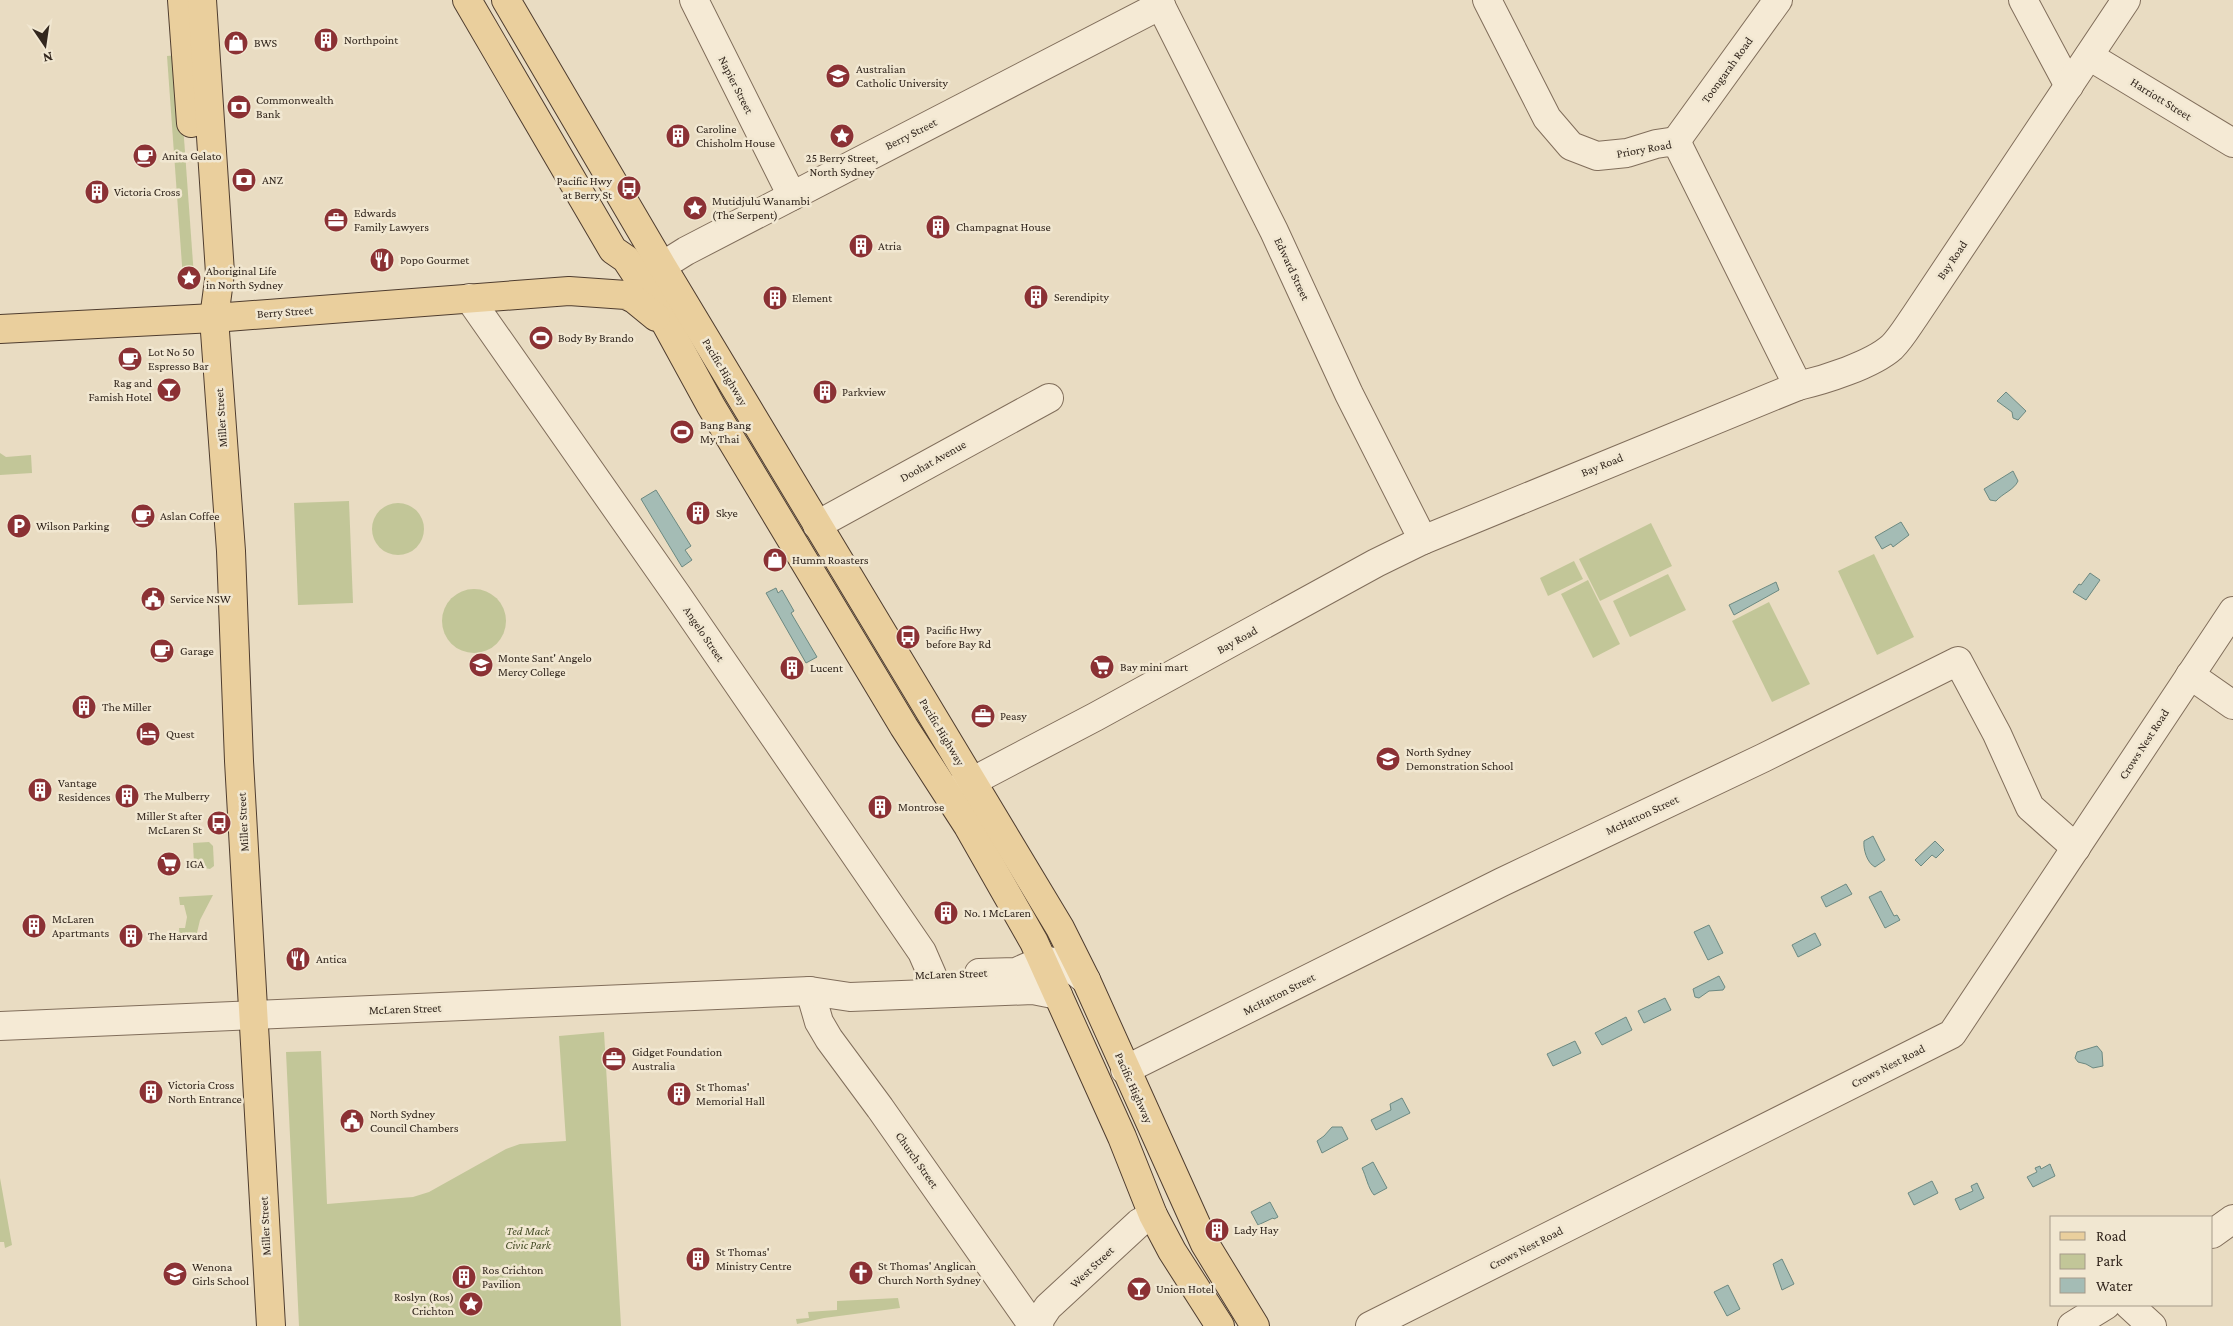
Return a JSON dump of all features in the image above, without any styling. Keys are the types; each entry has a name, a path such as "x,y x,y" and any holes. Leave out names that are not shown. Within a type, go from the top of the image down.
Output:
{"main road":[{"name":"Miller Street","path":"182,0 203,284 214,318"},
{"name":"Miller Street","path":"202,0 220,273 214,318 231,551 239,761 255,1016 271,1326"},
{"name":"Pacific Highway","path":"467,0 613,250 626,259 668,328 711,406 908,734 947,794 1043,960 1122,1136 1153,1216 1220,1326"},
{"name":"Pacific Highway","path":"506,0 662,266 1060,928 1086,980 1205,1244 1255,1326"},
{"name":"Pacific Highway","path":"597,154 600,194 624,234 627,243 626,259"},
{"name":"Berry Street","path":"569,291 616,270 626,259"},
{"name":"Berry Street","path":"0,329 214,318 569,291 626,295 646,308 668,328"}],"street":[{"name":"Napier Street","path":"694,0 792,196"},
{"name":"Priory Road","path":"1487,0 1547,118 1571,146 1597,156 1627,153 1656,144 1676,141 1798,386"},
{"name":"Toongarah Road","path":"1676,141 1778,0"},
{"path":"2023,0 2069,86"},
{"name":"Bay Road","path":"947,794 1103,713 1376,563 1423,540 1798,386 1825,380 1891,348 2126,0"},
{"name":"Berry Street","path":"662,266 686,251 1160,2"},
{"name":"Edward Street","path":"1160,2 1274,231 1349,394 1423,540"},
{"name":"Harriott Street","path":"2089,56 2233,143"},
{"name":"Angelo Street","path":"469,298 677,595 922,952 932,975"},
{"name":"Doohat Avenue","path":"817,525 1049,398"},
{"name":"Crows Nest Road","path":"1370,1326 1952,1034 2233,611"},
{"name":"McHatton Street","path":"1125,1070 1502,882 1754,762 1958,661 1997,734 2030,806 2076,848"},
{"path":"2190,675 2233,705"},
{"path":"1043,960 1066,964 1086,980"},
{"name":"McLaren Street","path":"810,991 849,978 1016,972 1043,960"},
{"name":"McLaren Street","path":"0,1026 810,991 850,997 1033,990 1058,995"},
{"name":"Church Street","path":"810,991 819,1022 829,1039 880,1108 1033,1326"},
{"name":"West Street","path":"1039,1326 1040,1319 1048,1307 1139,1223 1153,1216"},
{"path":"2213,1233 2233,1219"},
{"path":"2072,1326 2104,1306"},
{"path":"2130,1306 2152,1326"}],"green space":[{"path":"178,55 194,277 183,279 167,56"},
{"path":"0,453 6,457 31,455 32,473 0,475"},
{"path":"349,501 353,603 298,605 294,503"},
{"path":"398,503 412,507 420,515 424,529 420,543 412,551 398,555 384,551 376,543 372,529 376,515 384,507"},
{"path":"1651,523 1672,566 1600,601 1579,559"},
{"path":"1874,554 1914,637 1877,655 1838,571"},
{"path":"1574,561 1583,579 1548,596 1540,578"},
{"path":"1668,574 1686,610 1630,637 1613,601"},
{"path":"1588,580 1620,644 1593,658 1561,594"},
{"path":"474,589 492,595 500,603 506,621 500,639 492,647 474,653 456,647 448,639 442,621 448,603 456,595"},
{"path":"1769,602 1810,684 1772,702 1732,621"},
{"path":"209,842 213,846 214,866 210,869 199,867 194,863 193,843"},
{"path":"213,895 200,920 195,941 180,942 179,928 185,928 187,917 184,905 180,905 179,897"},
{"name":"Ted Mack Civic Park","path":"604,1032 621,1326 299,1326 286,1052 321,1051 327,1204 413,1197 429,1192 506,1149 520,1144 566,1141 559,1036"},
{"path":"0,1178 12,1245 5,1248 4,1242 0,1242"},
{"path":"898,1298 900,1308 824,1318 797,1324 796,1319 809,1318 808,1312 837,1310 837,1301"}],"water":[{"path":"2006,392 2026,411 2018,420 2013,418 2012,412 1997,401"},
{"path":"2013,471 2018,481 2016,484 1996,501 1990,500 1984,489"},
{"path":"656,490 691,546 685,550 692,560 682,567 641,499"},
{"path":"1901,522 1909,535 1893,547 1891,544 1882,549 1875,537"},
{"path":"2090,573 2100,580 2086,600 2073,592"},
{"path":"1776,582 1779,590 1734,615 1729,605"},
{"path":"776,588 778,593 782,590 794,611 791,613 817,657 806,663 766,593"},
{"path":"1873,836 1885,860 1875,867 1868,859 1864,844 1864,841"},
{"path":"1935,841 1944,850 1936,858 1932,855 1921,866 1915,860"},
{"path":"1846,884 1852,894 1826,907 1821,897"},
{"path":"1881,891 1894,916 1897,915 1900,920 1885,928 1869,897"},
{"path":"1709,925 1723,953 1708,960 1694,932"},
{"path":"1815,933 1821,945 1798,957 1792,945"},
{"path":"1719,976 1725,987 1723,990 1709,991 1699,998 1695,997 1693,989"},
{"path":"1665,998 1671,1010 1644,1023 1638,1011"},
{"path":"1626,1017 1632,1030 1602,1045 1595,1033"},
{"path":"1575,1041 1581,1053 1553,1066 1547,1054"},
{"path":"2097,1046 2102,1052 2103,1066 2093,1068 2078,1062 2075,1058 2077,1052"},
{"path":"1402,1098 1410,1113 1376,1130 1371,1120 1391,1110 1390,1104"},
{"path":"1332,1127 1342,1127 1348,1139 1322,1153 1317,1141"},
{"path":"1373,1162 1387,1188 1374,1195 1362,1168"},
{"path":"2050,1164 2055,1176 2033,1187 2027,1177 2037,1172 2035,1168 2040,1166 2041,1169"},
{"path":"1932,1181 1938,1193 1914,1205 1908,1193"},
{"path":"1977,1183 1984,1198 1960,1210 1955,1199 1973,1191 1971,1186"},
{"path":"1270,1202 1278,1217 1258,1225 1251,1212"},
{"path":"1782,1259 1794,1284 1782,1290 1773,1264"},
{"path":"1728,1285 1740,1309 1727,1316 1714,1292"}],"place":[{"name":"Northpoint","path":"326,40"},
{"name":"BWS","path":"236,43"},
{"name":"Australian Catholic University","path":"838,76"},
{"name":"Commonwealth Bank","path":"239,107"},
{"name":"Caroline Chisholm House","path":"678,136"},
{"name":"25 Berry Street, North Sydney","path":"842,136"},
{"name":"Anita Gelato","path":"145,156"},
{"name":"ANZ","path":"244,180"},
{"name":"Pacific Hwy at Berry St","path":"629,188"},
{"name":"Victoria Cross","path":"97,192"},
{"name":"Mutidjulu Wanambi (The Serpent)","path":"695,208"},
{"name":"Edwards Family Lawyers","path":"336,220"},
{"name":"Champagnat House","path":"938,227"},
{"name":"Atria","path":"861,246"},
{"name":"Popo Gourmet","path":"382,260"},
{"name":"Aboriginal Life in North Sydney","path":"189,278"},
{"name":"Serendipity","path":"1036,297"},
{"name":"Element","path":"775,298"},
{"name":"Body By Brando","path":"541,338"},
{"name":"Lot No 50 Espresso Bar","path":"130,359"},
{"name":"Rag and Famish Hotel","path":"169,390"},
{"name":"Parkview","path":"825,392"},
{"name":"Bang Bang My Thai","path":"682,432"},
{"name":"Skye","path":"698,513"},
{"name":"Aslan Coffee","path":"143,516"},
{"name":"Wilson Parking","path":"19,526"},
{"name":"Humm Roasters","path":"775,560"},
{"name":"Service NSW","path":"153,599"},
{"name":"Pacific Hwy before Bay Rd","path":"908,637"},
{"name":"Garage","path":"162,651"},
{"name":"Monte Sant' Angelo Mercy College","path":"481,665"},
{"name":"Bay mini mart","path":"1102,667"},
{"name":"Lucent","path":"792,668"},
{"name":"The Miller","path":"84,707"},
{"name":"Peasy","path":"983,716"},
{"name":"Quest","path":"148,734"},
{"name":"North Sydney Demonstration School","path":"1388,759"},
{"name":"Vantage Residences","path":"40,790"},
{"name":"The Mulberry","path":"127,796"},
{"name":"Montrose","path":"880,807"},
{"name":"Miller St after McLaren St","path":"219,823"},
{"name":"IGA","path":"169,864"},
{"name":"No. 1 McLaren","path":"946,913"},
{"name":"McLaren Apartmants","path":"34,926"},
{"name":"The Harvard","path":"131,936"},
{"name":"Antica","path":"298,959"},
{"name":"Gidget Foundation Australia","path":"614,1059"},
{"name":"Victoria Cross North Entrance","path":"151,1092"},
{"name":"St Thomas' Memorial Hall","path":"679,1094"},
{"name":"North Sydney Council Chambers","path":"352,1121"},
{"name":"Lady Hay","path":"1217,1230"},
{"name":"St Thomas' Ministry Centre","path":"698,1259"},
{"name":"St Thomas' Anglican Church North Sydney","path":"861,1273"},
{"name":"Wenona Girls School","path":"175,1274"},
{"name":"Ros Crichton Pavilion","path":"464,1277"},
{"name":"Union Hotel","path":"1139,1289"},
{"name":"Roslyn (Ros) Crichton","path":"471,1304"}]}
